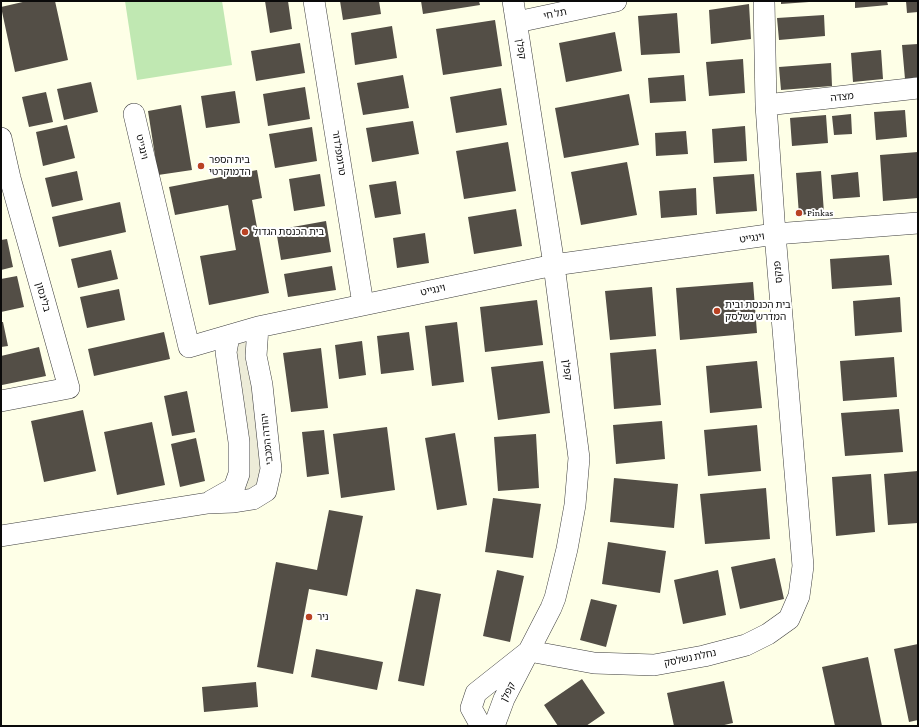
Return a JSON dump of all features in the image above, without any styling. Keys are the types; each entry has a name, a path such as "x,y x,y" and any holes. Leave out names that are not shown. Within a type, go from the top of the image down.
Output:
{"street":[{"name":"טרומפלדור","path":"314,1 363,304"},
{"name":"קפלן","path":"494,726 504,698 555,598 575,505 578,476 578,458 554,265 513,1"},
{"name":"תל חי","path":"517,22 616,1"},
{"name":"פנקס","path":"764,1 766,105 775,234 803,566"},
{"name":"מצדה","path":"766,105 918,88"},
{"name":"וינגייט","path":"134,114 189,347 258,327 554,265 775,234 918,223"},
{"name":"בלינסון","path":"1,138 12,186 69,388 1,401"},
{"name":"יהודה המכבי","path":"1,536 208,503 234,502 253,499 266,491 271,469 262,385 256,356 258,327"},
{"name":"יהודה המכבי","path":"208,503 234,488 238,474 238,442 226,352 229,336"},
{"name":"נחלת נשלסק","path":"529,651 594,663 654,665 704,656 746,644 768,634 789,619 799,596 803,566"},
{"path":"481,726 471,708 476,692 529,651"}],"green space":[{"path":"125,1 222,1 232,65 137,80"}],"shaded area":[{"path":"258,327 266,491 238,501 229,336"}],"building":[{"path":"27,1 55,1 68,60 15,72 1,7"},
{"path":"265,1 288,1 292,29 270,33"},
{"path":"340,1 379,1 381,14 343,20"},
{"path":"421,1 479,1 480,5 423,14"},
{"path":"781,1 809,1 809,2 781,4"},
{"path":"855,1 887,1 888,5 855,8"},
{"path":"906,1 918,1 918,12 907,13"},
{"path":"749,4 751,39 711,44 709,10"},
{"path":"677,13 680,53 641,55 638,16"},
{"path":"824,15 825,36 779,40 777,18"},
{"path":"495,20 502,66 443,75 436,29"},
{"path":"392,26 397,58 355,65 351,33"},
{"path":"615,32 622,71 566,82 559,43"},
{"path":"300,43 305,73 256,81 251,51"},
{"path":"918,44 918,77 905,79 902,45"},
{"path":"881,50 883,79 853,82 851,53"},
{"path":"743,59 745,93 709,96 706,62"},
{"path":"831,63 832,86 781,90 779,67"},
{"path":"403,75 409,108 363,115 357,83"},
{"path":"684,75 686,101 650,103 648,78"},
{"path":"91,82 98,112 64,120 57,89"},
{"path":"305,87 310,119 268,126 263,94"},
{"path":"501,88 507,125 456,133 450,97"},
{"path":"235,91 240,123 206,128 201,96"},
{"path":"46,92 53,122 29,127 22,97"},
{"path":"629,94 639,145 564,158 555,108"},
{"path":"181,105 192,170 158,175 148,111"},
{"path":"905,110 907,137 876,140 874,112"},
{"path":"851,114 852,134 834,135 832,116"},
{"path":"826,115 828,143 792,146 790,118"},
{"path":"413,121 419,154 372,162 366,128"},
{"path":"67,125 75,158 43,166 36,132"},
{"path":"745,126 747,161 714,163 712,129"},
{"path":"312,127 317,161 275,168 269,134"},
{"path":"686,131 688,154 656,156 655,133"},
{"path":"508,142 516,191 464,199 456,151"},
{"path":"918,152 918,198 883,201 880,155"},
{"path":"627,162 637,215 581,225 571,172"},
{"name":"בית הכנסת הגדול","path":"257,170 262,198 252,200 269,293 209,305 200,256 236,250 228,205 175,215 169,187"},
{"path":"77,171 83,200 52,207 45,178"},
{"path":"821,171 824,213 799,215 796,173"},
{"path":"858,172 860,197 833,199 831,175"},
{"path":"320,174 325,206 294,211 289,179"},
{"path":"754,174 757,211 716,214 713,177"},
{"path":"396,181 401,214 375,218 369,185"},
{"path":"696,188 697,215 661,218 659,191"},
{"path":"120,202 126,232 59,247 52,217"},
{"path":"516,209 522,246 474,254 468,217"},
{"path":"326,221 331,252 281,260 276,230"},
{"path":"425,233 429,263 397,268 393,238"},
{"path":"7,239 13,267 1,270 1,240"},
{"path":"111,250 118,279 78,288 71,259"},
{"path":"889,255 892,285 832,289 830,259"},
{"path":"332,266 336,290 288,297 284,274"},
{"path":"17,276 24,307 1,312 1,279"},
{"name":"בית הכנסת ובית המדרש נשלסק","path":"753,282 757,333 680,340 676,288"},
{"path":"652,287 656,336 610,340 605,291"},
{"path":"119,289 125,320 87,328 80,297"},
{"path":"900,297 902,332 855,336 853,301"},
{"path":"537,300 543,345 485,352 480,307"},
{"path":"1,322 3,322 8,346 1,347"},
{"path":"457,322 464,382 432,386 425,326"},
{"path":"164,332 170,359 94,376 88,349"},
{"path":"409,332 414,370 381,374 377,336"},
{"path":"362,341 366,375 339,379 335,345"},
{"path":"39,347 46,376 2,385 1,356"},
{"path":"321,348 328,408 291,412 283,353"},
{"path":"656,349 661,405 614,409 610,353"},
{"path":"894,357 897,397 843,401 840,361"},
{"path":"543,361 550,413 498,420 491,367"},
{"path":"757,361 762,408 710,413 706,366"},
{"path":"187,391 195,432 172,436 164,396"},
{"path":"899,409 903,452 845,456 841,413"},
{"path":"83,410 96,471 44,482 31,421"},
{"path":"662,421 665,459 616,464 613,425"},
{"path":"152,422 165,485 117,495 104,432"},
{"path":"757,425 761,471 708,476 704,430"},
{"path":"387,427 395,490 341,498 333,434"},
{"path":"324,430 329,474 307,477 302,432"},
{"path":"455,433 467,505 437,510 425,438"},
{"path":"536,434 539,488 498,491 494,437"},
{"path":"196,438 205,481 180,487 171,444"},
{"path":"918,471 918,523 888,525 884,474"},
{"path":"871,474 875,532 836,536 832,477"},
{"path":"614,478 678,484 674,528 610,522"},
{"path":"766,488 770,539 705,544 700,494"},
{"path":"493,498 541,504 533,558 485,552"},
{"path":"329,510 363,516 347,596 309,589 293,674 257,667 276,562 317,570"},
{"path":"608,542 666,551 660,593 602,584"},
{"path":"775,558 784,599 740,609 731,567"},
{"path":"497,570 524,576 510,642 483,636"},
{"path":"718,570 726,615 683,624 674,580"},
{"path":"416,589 441,594 424,686 398,681"},
{"path":"591,599 617,605 606,647 580,640"},
{"path":"918,644 918,720 909,722 894,649"},
{"path":"316,649 383,662 377,690 311,677"},
{"path":"868,657 882,726 835,726 822,667"},
{"path":"582,679 605,713 586,726 558,726 544,705"},
{"path":"724,681 733,723 720,726 674,726 667,693"},
{"path":"256,682 258,707 204,712 202,687"}],"place":[{"name":"בית הספר הדמוקרטי","path":"201,166"},
{"name":"Pinkas","path":"799,213"},
{"name":"בית הכנסת הגדול","path":"245,232"},
{"name":"בית הכנסת ובית המדרש נשלסק","path":"717,311"},
{"name":"ניר","path":"309,617"}]}
